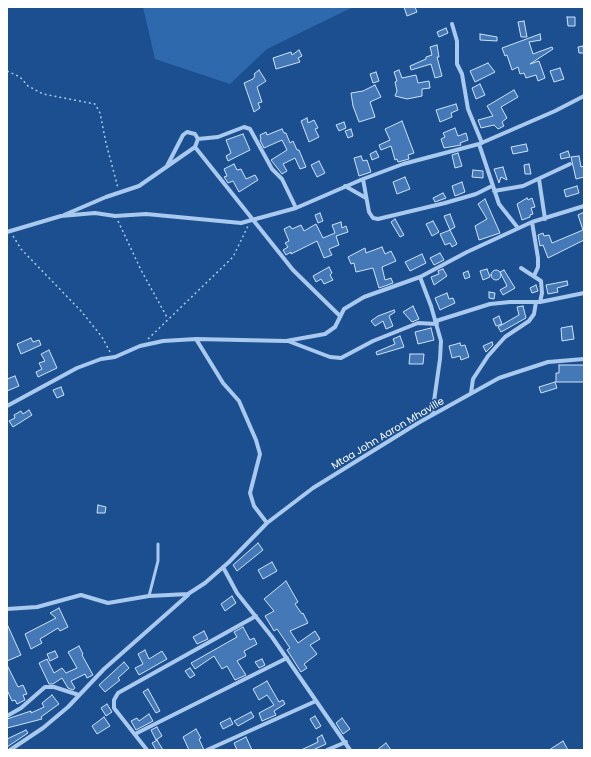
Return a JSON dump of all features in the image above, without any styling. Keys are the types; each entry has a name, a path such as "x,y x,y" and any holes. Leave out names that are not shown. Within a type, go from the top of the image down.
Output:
{"street":[{"path":"452,24 457,41 456,60 462,74 468,109 481,144 492,186 499,204 518,228"},
{"path":"61,216 95,214 116,216 146,214 241,223 296,208 345,186 403,164 481,144 555,111 584,96"},
{"path":"198,139 218,137 244,127 250,129 272,169 282,179 296,208"},
{"path":"166,166 185,133 193,132 198,139"},
{"path":"8,231 61,216 120,192 139,186 166,166 177,161 195,147 198,139"},
{"path":"195,147 293,270 340,316"},
{"path":"494,191 523,186 570,164"},
{"path":"363,179 371,216 378,219 445,203 476,194 492,186"},
{"path":"539,179 544,219"},
{"path":"345,186 366,198"},
{"path":"8,405 77,368 101,359 113,357 140,346 164,340 196,339 287,341 325,334 335,327 340,316 349,306 364,297 420,277 467,252 532,222 584,206"},
{"path":"532,222 538,258 538,267 534,276"},
{"path":"471,393 473,379 488,356 505,338 529,321 534,314 542,293 541,281 521,268"},
{"path":"420,277 441,341 432,415"},
{"path":"287,341 330,357 341,358 373,341 418,324 436,323 490,304 538,302 584,293"},
{"path":"196,339 223,383 239,401 256,440 260,454 250,493 254,506 267,523"},
{"name":"Mtaa John Aaron Mhaville","path":"10,750 43,728 79,695 104,669 188,594 205,583 223,567 267,523 313,488 432,415 499,378 548,362 584,359"},
{"path":"223,567 237,593 287,658 346,742 350,750"},
{"path":"7,609 38,607 81,595 108,603 149,596 188,594"},
{"path":"146,750 114,708 114,700 118,693 256,616"},
{"path":"135,734 287,658"},
{"path":"7,716 21,708 45,687 54,687 79,695"},
{"path":"207,750 316,700"},
{"path":"327,750 346,742"}],"lane":[{"path":"149,596 158,561 158,544"}],"path":[{"path":"7,71 43,94 95,104 100,113 106,143 120,192"},
{"path":"116,216 140,270 168,320"},
{"path":"140,346 233,257 252,219"},
{"path":"8,231 21,248 81,311 102,337 113,357"}],"shaded area":[{"path":"143,7 353,7 267,49 230,84 155,59"}],"building":[{"path":"404,7 415,7 417,12 407,16"},
{"path":"567,17 575,17 575,26 568,26"},
{"path":"524,21 527,37 521,37 518,22"},
{"path":"446,28 448,33 439,37 437,32"},
{"path":"480,34 497,37 497,41 480,40"},
{"path":"540,34 541,40 529,42 533,54 552,47 553,49 530,64 539,61 545,78 538,81 536,75 526,78 524,73 520,74 518,67 512,70 507,55 505,56 502,48"},
{"path":"437,45 439,57 437,57 442,76 435,78 431,64 411,70 410,66 432,55 430,47"},
{"path":"583,46 584,53 579,53 578,47"},
{"path":"299,50 302,56 298,58 300,62 276,69 273,58 291,52 292,55"},
{"path":"488,63 495,72 475,82 470,71"},
{"path":"560,68 564,79 554,82 550,71"},
{"path":"259,70 266,81 257,87 262,102 258,103 260,108 254,112 244,83 253,79 255,76 254,74"},
{"path":"399,70 402,78 416,75 418,83 429,81 430,88 422,89 422,96 407,99 395,96 397,91 395,82 397,81 394,72"},
{"path":"376,72 379,81 373,83 370,74"},
{"path":"480,84 485,95 476,99 472,88"},
{"path":"375,85 381,97 370,102 375,117 359,122 353,106 351,93 363,91"},
{"path":"514,90 518,97 501,107 507,118 502,122 504,126 498,129 494,125 481,128 478,120 493,116 487,106"},
{"path":"456,104 458,110 451,113 452,117 440,122 436,110"},
{"path":"307,118 308,123 314,120 318,128 315,129 319,137 309,142 301,121"},
{"path":"402,121 414,153 408,155 409,159 398,162 397,159 395,160 391,146 381,150 379,145 390,140 385,129"},
{"path":"344,122 346,128 339,131 336,125"},
{"path":"455,128 458,136 466,133 468,140 460,143 461,145 444,148 441,139 445,137 443,133"},
{"path":"282,129 284,133 286,133 290,143 293,141 297,150 299,150 306,167 300,169 295,158 283,164 287,171 282,174 271,160 287,150 282,140 264,148 260,140 260,135 266,132 267,135"},
{"path":"351,129 353,136 348,138 345,131"},
{"path":"243,134 250,150 228,161 226,156 231,153 226,140"},
{"path":"526,144 528,151 513,154 511,147"},
{"path":"376,151 379,157 372,160 370,154"},
{"path":"568,151 570,157 561,159 560,154"},
{"path":"458,153 462,166 455,168 452,155"},
{"path":"361,156 363,161 367,160 371,172 359,176 354,158"},
{"path":"579,156 581,167 584,166 584,177 576,179 571,157"},
{"path":"319,161 325,173 317,177 311,165"},
{"path":"234,164 237,170 241,169 246,179 255,175 258,180 239,192 233,181 228,183 224,177 227,176 224,169"},
{"path":"529,164 531,174 525,174 524,165"},
{"path":"503,167 507,180 501,177 499,183 494,169"},
{"path":"473,170 483,171 483,178 472,177"},
{"path":"405,177 410,189 397,194 393,182"},
{"path":"462,182 465,192 455,196 452,186"},
{"path":"577,186 579,193 566,197 564,190"},
{"path":"443,193 446,198 435,202 433,198"},
{"path":"527,198 528,200 532,198 535,207 531,208 533,214 530,215 530,217 522,220 517,204"},
{"path":"485,199 500,233 479,240 475,226 487,219 478,204"},
{"path":"584,212 584,240 548,258 543,245 540,246 538,235 543,233 544,236 549,235 552,243 583,230 578,215"},
{"path":"320,213 323,221 318,223 315,215"},
{"path":"450,214 455,227 450,230 444,216"},
{"path":"395,219 404,235 400,237 391,222"},
{"path":"433,221 439,232 432,236 426,224"},
{"path":"341,222 342,228 346,226 348,232 336,236 339,245 329,249 332,255 324,258 317,241 291,254 291,252 286,255 283,250 288,247 285,243 289,241 284,229 290,226 292,229 301,225 304,231 316,224 323,238 335,233 332,225"},
{"path":"450,230 457,244 452,247 450,243 445,245 440,234"},
{"path":"382,247 385,254 391,251 396,261 382,267 385,280 391,278 393,283 379,288 373,268 356,272 354,263 351,264 348,257 365,248 366,253"},
{"path":"440,253 444,260 434,265 430,258"},
{"path":"422,254 426,263 410,271 405,262"},
{"path":"329,267 332,273 330,275 333,280 324,284 321,279 316,282 313,276"},
{"path":"443,269 447,276 434,285 431,277 439,274 438,271"},
{"path":"487,269 490,277 483,280 480,271"},
{"path":"496,270 501,275 496,280 491,275"},
{"path":"504,270 515,288 503,295 500,290 507,286 500,272"},
{"path":"468,271 470,277 465,279 463,273"},
{"path":"567,281 568,285 557,288 558,292 548,294 546,285"},
{"path":"536,285 538,291 532,293 530,288"},
{"path":"489,292 495,293 494,299 489,298"},
{"path":"447,293 449,299 453,298 455,303 440,310 435,298"},
{"path":"413,306 419,319 412,322 403,312"},
{"path":"523,306 526,318 501,332 498,327 519,315 517,307"},
{"path":"394,310 395,312 389,316 393,326 386,329 383,321 375,326 371,321 378,316"},
{"path":"499,316 502,324 496,326 493,319"},
{"path":"572,326 574,339 562,341 561,328"},
{"path":"431,328 434,340 418,344 415,332"},
{"path":"400,336 404,347 377,355 376,352 395,344 393,339"},
{"path":"31,338 33,342 39,340 41,345 21,354 17,344"},
{"path":"492,342 493,345 486,352 483,346"},
{"path":"460,343 461,346 465,345 469,357 461,360 460,356 452,358 449,346"},
{"path":"49,350 57,368 38,377 36,372 42,369 39,363 45,361 41,354"},
{"path":"410,354 424,354 423,364 409,364"},
{"path":"559,365 584,365 584,382 556,382 556,373 559,373"},
{"path":"15,376 19,386 7,391 7,379"},
{"path":"555,382 557,388 541,393 539,387"},
{"path":"61,387 64,395 57,398 53,390"},
{"path":"29,410 32,415 13,427 9,421 15,418 14,415 21,411 23,414"},
{"path":"98,505 106,507 105,513 97,513"},
{"path":"258,543 263,550 237,571 233,565"},
{"path":"272,562 277,571 263,579 258,570"},
{"path":"286,581 298,602 295,604 302,614 303,613 308,623 290,631 298,643 315,631 320,639 310,645 317,654 304,664 307,668 301,672 287,650 290,648 277,629 274,631 265,616 274,611 264,599"},
{"path":"232,596 236,603 225,611 221,604"},
{"path":"59,608 68,627 60,631 58,628 40,639 42,643 31,649 25,634 56,618 50,613"},
{"path":"7,624 21,655 7,661"},
{"path":"243,627 250,640 254,638 257,644 244,651 246,656 237,661 246,675 235,680 227,666 222,669 214,656 195,669 191,663 237,637 234,632"},
{"path":"204,631 208,639 197,644 193,637"},
{"path":"79,646 83,654 82,655 93,675 87,678 85,674 71,681 75,688 73,690 68,688 62,678 53,684 49,684 39,663 47,659 54,673 62,668 66,673 77,668 68,652"},
{"path":"145,650 149,659 162,651 167,659 139,675 135,668 143,664 138,654"},
{"path":"55,651 58,657 50,661 47,654"},
{"path":"262,659 265,665 259,668 255,662"},
{"path":"124,662 129,668 118,678 120,680 105,692 99,685"},
{"path":"7,665 18,687 23,685 27,694 23,695 25,700 17,704 15,700 12,701 7,690"},
{"path":"190,668 195,675 190,678 185,671"},
{"path":"267,681 279,702 283,700 285,704 274,711 276,715 262,721 259,713 274,705 267,695 259,700 253,689"},
{"path":"148,689 160,711 156,713 143,692"},
{"path":"52,695 59,704 41,717 42,719 7,728 7,719 31,711 31,713 44,707 42,703"},
{"path":"107,704 112,712 106,716 101,708"},
{"path":"251,712 254,717 238,726 234,721"},
{"path":"149,714 153,721 136,730 131,721 137,718 139,721"},
{"path":"315,716 321,726 316,729 310,719"},
{"path":"104,717 110,726 97,734 92,726"},
{"path":"230,718 233,724 223,729 220,723"},
{"path":"342,718 350,729 343,734 336,723"},
{"path":"157,727 162,736 156,740 151,730"},
{"path":"196,729 201,738 199,739 204,750 189,750 183,737"},
{"path":"26,730 28,733 7,747 7,739"},
{"path":"322,735 326,744 313,750 301,750 318,742 317,738"},
{"path":"246,737 252,750 237,750 234,743"},
{"path":"157,740 163,750 156,750 152,743"},
{"path":"563,741 568,750 549,750"},
{"path":"386,743 391,750 377,750"}]}
